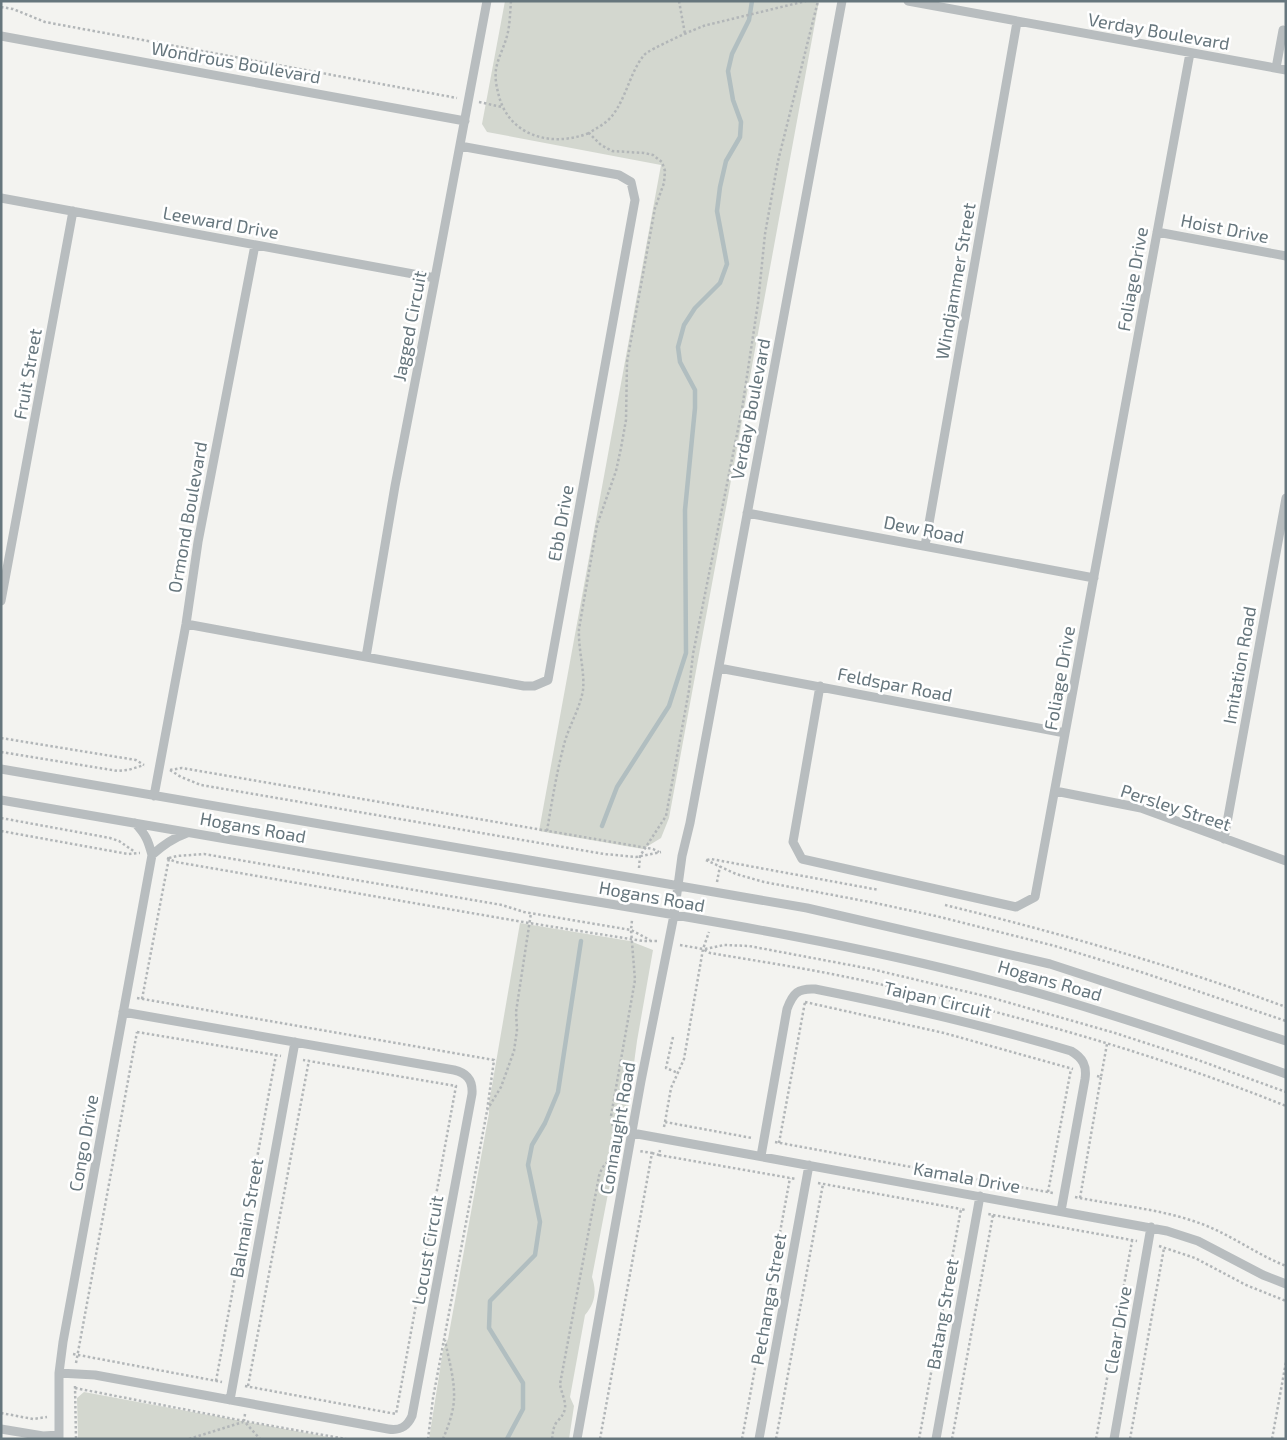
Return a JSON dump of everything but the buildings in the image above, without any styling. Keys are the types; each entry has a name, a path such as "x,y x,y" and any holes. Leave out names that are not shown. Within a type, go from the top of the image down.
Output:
{"street":[{"name":"Jagged Circuit","path":"366,657 394,486 487,1"},
{"name":"Verday Boulevard","path":"690,823 842,1"},
{"name":"Verday Boulevard","path":"908,1 935,4 1018,22 1286,70"},
{"name":"Windjammer Street","path":"925,546 1018,22"},
{"path":"1276,68 1283,30"},
{"name":"Wondrous Boulevard","path":"1,36 465,121"},
{"name":"Foliage Drive","path":"820,686 793,842 802,860 1016,907 1035,897 1190,53"},
{"name":"Ebb Drive","path":"186,624 524,686 534,686 548,680 635,200 631,182 619,174 460,146"},
{"name":"Leeward Drive","path":"1,198 435,278"},
{"name":"Fruit Street","path":"1,601 5,568 72,211"},
{"name":"Hoist Drive","path":"1157,232 1286,256"},
{"name":"Ormond Boulevard","path":"154,796 186,624 198,542 255,245"},
{"name":"Imitation Road","path":"1224,839 1286,498"},
{"name":"Dew Road","path":"747,513 1094,578"},
{"name":"Feldspar Road","path":"718,668 1065,733"},
{"name":"Hogans Road","path":"1,769 807,908 1050,964 1286,1041"},
{"name":"Persley Street","path":"1055,791 1140,808 1286,861"},
{"name":"Hogans Road","path":"1,800 674,915 854,948 989,980 1144,1024 1286,1074"},
{"name":"Congo Drive","path":"59,1437 59,1373 61,1352 152,856 148,840 135,823"},
{"name":"Connaught Road","path":"577,1439 632,1133 674,915 682,856 690,823"},
{"path":"152,856 175,837 187,833"},
{"path":"761,1156 787,1009 791,998 797,992 807,988"},
{"name":"Taipan Circuit","path":"807,988 901,1006 1071,1051 1080,1057 1086,1073"},
{"name":"Locust Circuit","path":"59,1373 95,1375 395,1430 405,1427 412,1416 472,1094 472,1084 463,1072 124,1012"},
{"name":"Balmain Street","path":"230,1400 295,1042"},
{"path":"1061,1211 1086,1073"},
{"name":"Kamala Drive","path":"632,1133 1151,1227 1198,1241 1263,1275 1286,1284"},
{"name":"Pechanga Street","path":"759,1439 809,1165"},
{"name":"Batang Street","path":"936,1439 980,1196"},
{"name":"Clear Drive","path":"1114,1439 1151,1227"},
{"path":"1,1429 59,1437"}],"path":[{"path":"511,1 507,36 496,69 496,83 500,103 509,118 528,133 543,139 558,140 578,138 607,122 618,106 631,76 645,53 696,28 806,1"},
{"path":"679,1 685,34"},
{"path":"637,879 640,856 666,816 693,654 742,409 758,304 765,234 778,160 818,1"},
{"path":"1,7 13,9 45,22 502,107"},
{"path":"547,831 555,783 566,739 579,707 583,689 578,643 579,629 597,525 616,471 621,448 626,420 628,355 655,208 664,183 665,171 662,162 652,155 612,151 601,145 590,133"},
{"path":"1,738 136,760 144,765 118,771 1,752"},
{"path":"182,768 646,848 661,852 640,856 604,854 201,786 170,770 182,768"},
{"path":"1,818 110,838 128,846 136,853 128,854 1,831"},
{"path":"204,854 502,904 530,913 631,930 652,941 529,923 176,862 169,858 204,854"},
{"path":"139,1015 169,858"},
{"path":"886,892 711,859 706,860 736,874 764,882 936,916 1055,946 1144,973 1286,1021"},
{"path":"715,892 720,866"},
{"path":"939,904 1011,921 1100,946 1206,979 1286,1007"},
{"path":"552,1439 556,1424 565,1408 560,1384 599,1176 602,1168 612,1156 615,1140 611,1116 635,980 631,930 633,909"},
{"path":"428,1439 433,1398 486,1111 501,1088 514,1051 517,1030 516,1012 530,913"},
{"path":"665,1122 671,1088 684,1059 703,949 711,922"},
{"path":"703,949 724,945 749,946 871,969 980,995 1115,1033 1198,1060 1286,1092"},
{"path":"779,1143 807,988"},
{"path":"805,1002 944,1033 1101,1077"},
{"path":"248,1387 314,1029"},
{"path":"61,1352 77,1355 216,1381 248,1387 396,1414 456,1086 137,1032 77,1355 74,1373 76,1439"},
{"path":"673,1037 666,1068 678,1072"},
{"path":"1080,1198 1107,1044"},
{"path":"216,1381 276,1055"},
{"path":"1048,1192 1070,1069"},
{"path":"600,1439 652,1153 630,1149"},
{"path":"742,1439 790,1178"},
{"path":"776,1439 823,1184"},
{"path":"1096,1439 1132,1240"},
{"path":"1130,1439 1164,1248"},
{"path":"443,1439 452,1415 454,1397 445,1338"},
{"path":"1272,1439 1286,1362"},
{"path":"75,1388 346,1439"},
{"path":"1,1413 33,1418 76,1418"},
{"path":"189,1439 244,1421"}],"shaded area":[{"path":"505,1 819,1 669,818 661,838 643,849 539,831 661,165 487,132 482,124"},
{"path":"520,923 630,941 653,950 637,1041 618,1170 611,1178 592,1277 594,1297 585,1315 570,1397 574,1406 569,1439 429,1439 443,1350 448,1339 489,1113 489,1103"},
{"path":"84,1392 339,1439 78,1439 77,1398"}],"waterway":[{"path":"602,826 617,787 669,706 686,653 685,510 695,390 680,362 678,347 684,325 695,308 720,283 727,264 717,211 726,161 740,137 741,122 733,100 728,71 732,54 749,20 752,1"},
{"path":"507,1439 523,1409 523,1383 489,1328 490,1301 535,1255 540,1222 528,1165 532,1145 545,1123 558,1092 581,941"}]}
